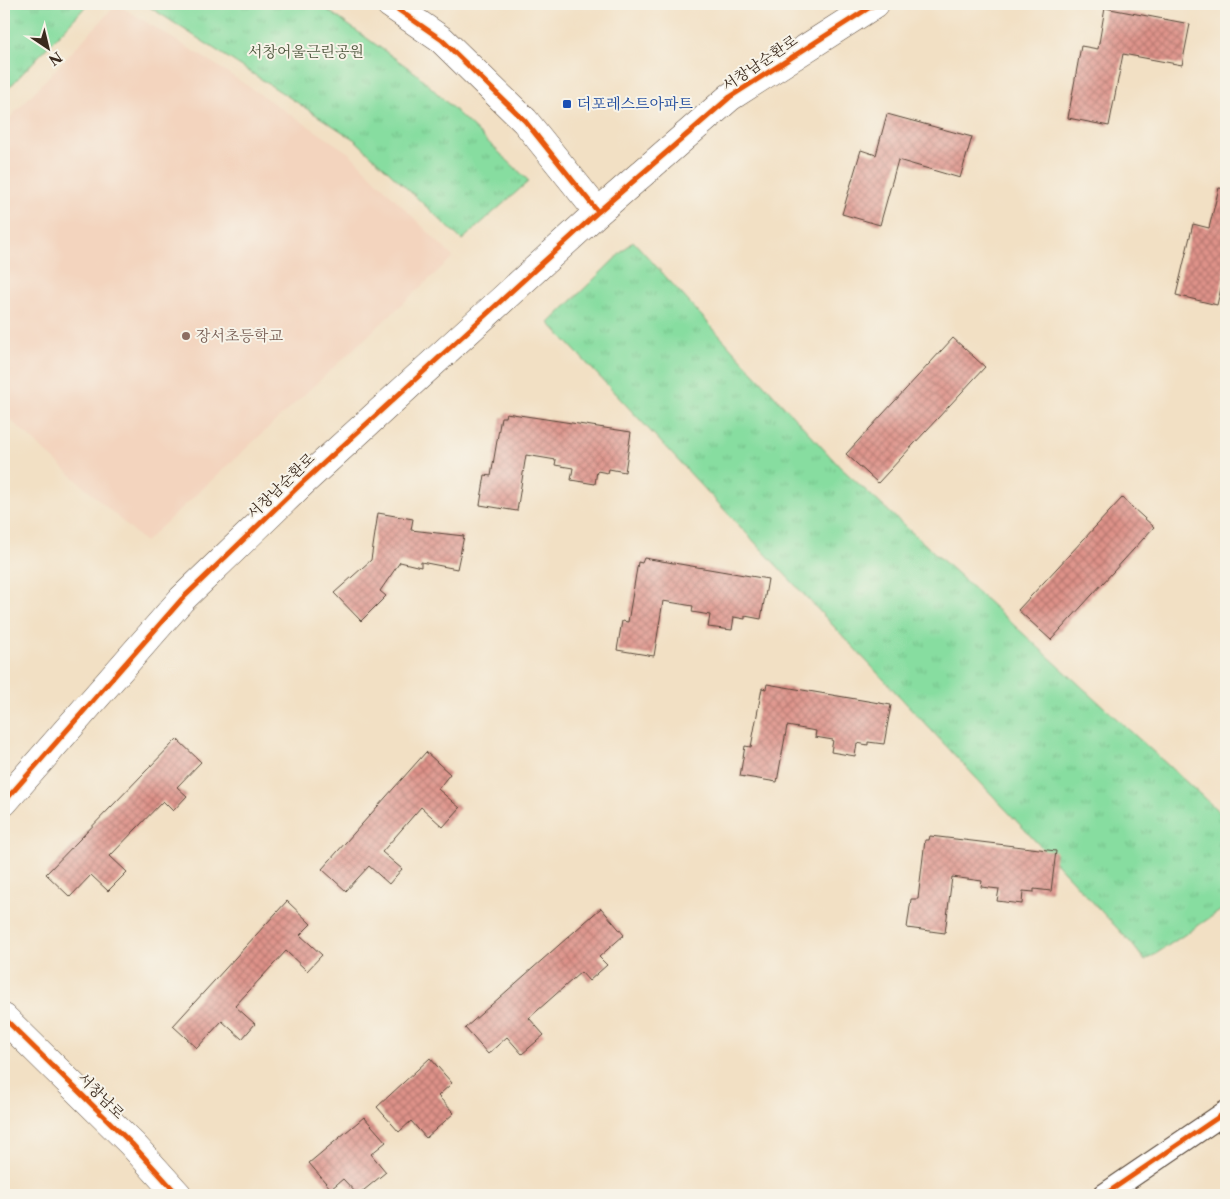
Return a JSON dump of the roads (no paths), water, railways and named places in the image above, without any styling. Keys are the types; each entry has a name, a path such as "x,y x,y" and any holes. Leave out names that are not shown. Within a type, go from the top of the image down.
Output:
{"street":[{"path":"390,4 442,40 525,121 598,212"},
{"name":"서창남순환로","path":"4,802 182,599 302,483 598,212 730,97 875,4"},
{"name":"서창남로","path":"4,1018 132,1144 178,1195"},
{"path":"1104,1195 1226,1112"}],"place":[{"name":"더포레스트아파트","path":"567,104"},
{"name":"장서초등학교","path":"186,336"}],"park label":[{"name":"서창어울근린공원","path":"306,52"}]}
